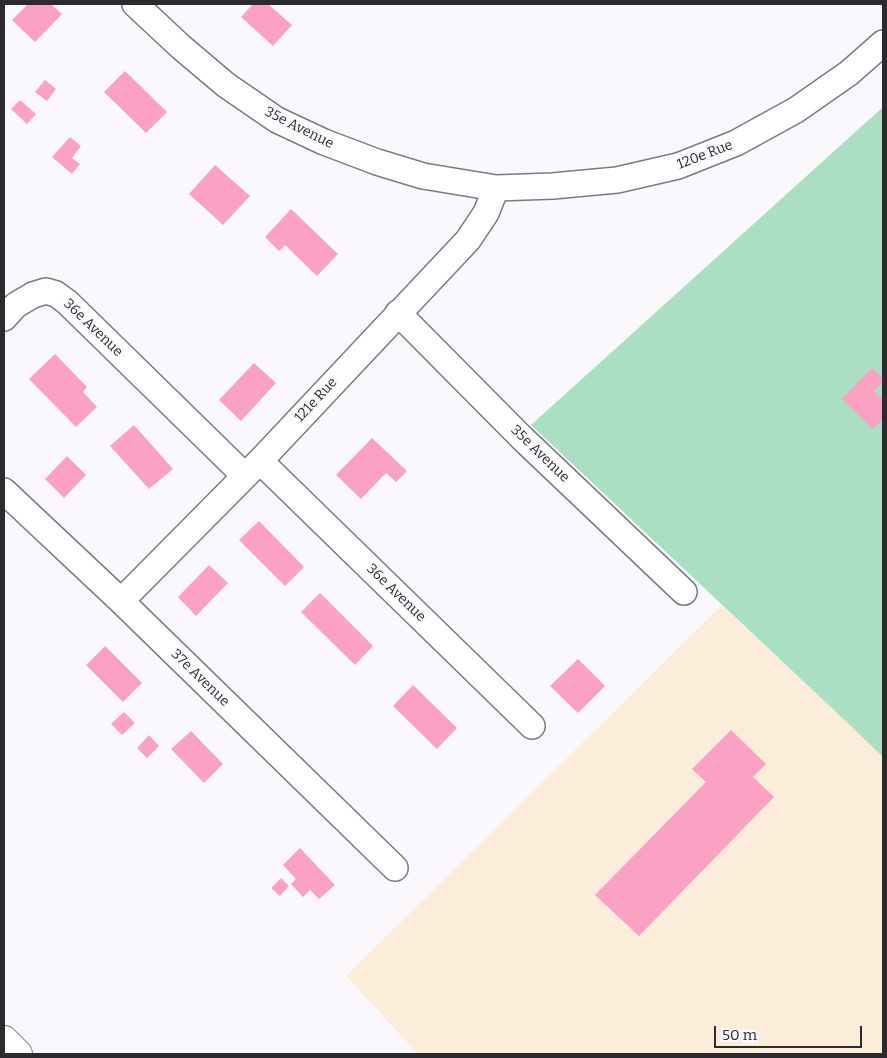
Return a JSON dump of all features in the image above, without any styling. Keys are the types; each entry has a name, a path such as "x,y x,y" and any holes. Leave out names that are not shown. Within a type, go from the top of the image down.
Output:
{"highway":[{"path":"4,1040 18,1054"}],"street":[{"name":"35e Avenue","path":"135,4 181,47 226,85 277,120 324,142 386,165 423,176 496,188"},
{"name":"120e Rue","path":"496,188 553,186 617,180 678,166 736,143 796,110 849,73 883,43"},
{"name":"121e Rue","path":"121,601 252,468 468,240 486,213 496,188"},
{"name":"36e Avenue","path":"4,318 16,305 33,295 46,292 56,294 67,302 252,468 532,726"},
{"name":"35e Avenue","path":"398,313 522,438 684,592"},
{"name":"37e Avenue","path":"4,491 121,601 395,868"}],"shaded area":[{"path":"722,605 883,756 883,1054 418,1054 346,976"}],"green space":[{"path":"883,107 883,757 531,425"}],"building":[{"path":"28,4 51,4 62,14 35,42 12,20"},
{"path":"253,4 268,4 292,25 273,46 241,17"},
{"path":"125,71 167,112 146,133 104,92"},
{"path":"45,80 56,89 47,101 35,92"},
{"path":"20,100 36,114 27,124 11,109"},
{"path":"70,137 81,146 72,158 80,164 72,174 52,157"},
{"path":"215,165 250,196 223,225 189,194"},
{"path":"291,209 338,254 317,276 285,245 279,251 265,237"},
{"path":"55,354 87,387 83,392 97,407 76,427 29,379"},
{"path":"254,363 276,383 241,421 219,400"},
{"path":"872,368 883,379 883,382 874,391 883,400 883,419 873,429 842,399"},
{"path":"134,425 173,469 149,489 110,446"},
{"path":"372,438 407,471 396,482 386,473 361,499 336,475"},
{"path":"67,456 86,475 64,498 45,479"},
{"path":"259,521 304,567 285,586 239,540"},
{"path":"209,565 228,583 196,616 178,597"},
{"path":"320,593 373,646 355,665 301,612"},
{"path":"105,646 142,683 123,702 86,665"},
{"path":"578,659 605,686 578,713 550,686"},
{"path":"413,685 457,728 437,749 393,706"},
{"path":"124,712 135,723 122,735 111,724"},
{"path":"731,730 766,764 753,777 774,797 639,936 595,895 706,782 692,769"},
{"path":"191,731 223,764 204,783 171,749"},
{"path":"149,735 159,746 147,758 137,748"},
{"path":"300,848 335,885 319,899 310,890 303,897 291,884 296,879 283,865"},
{"path":"281,878 289,886 280,896 271,888"}]}
